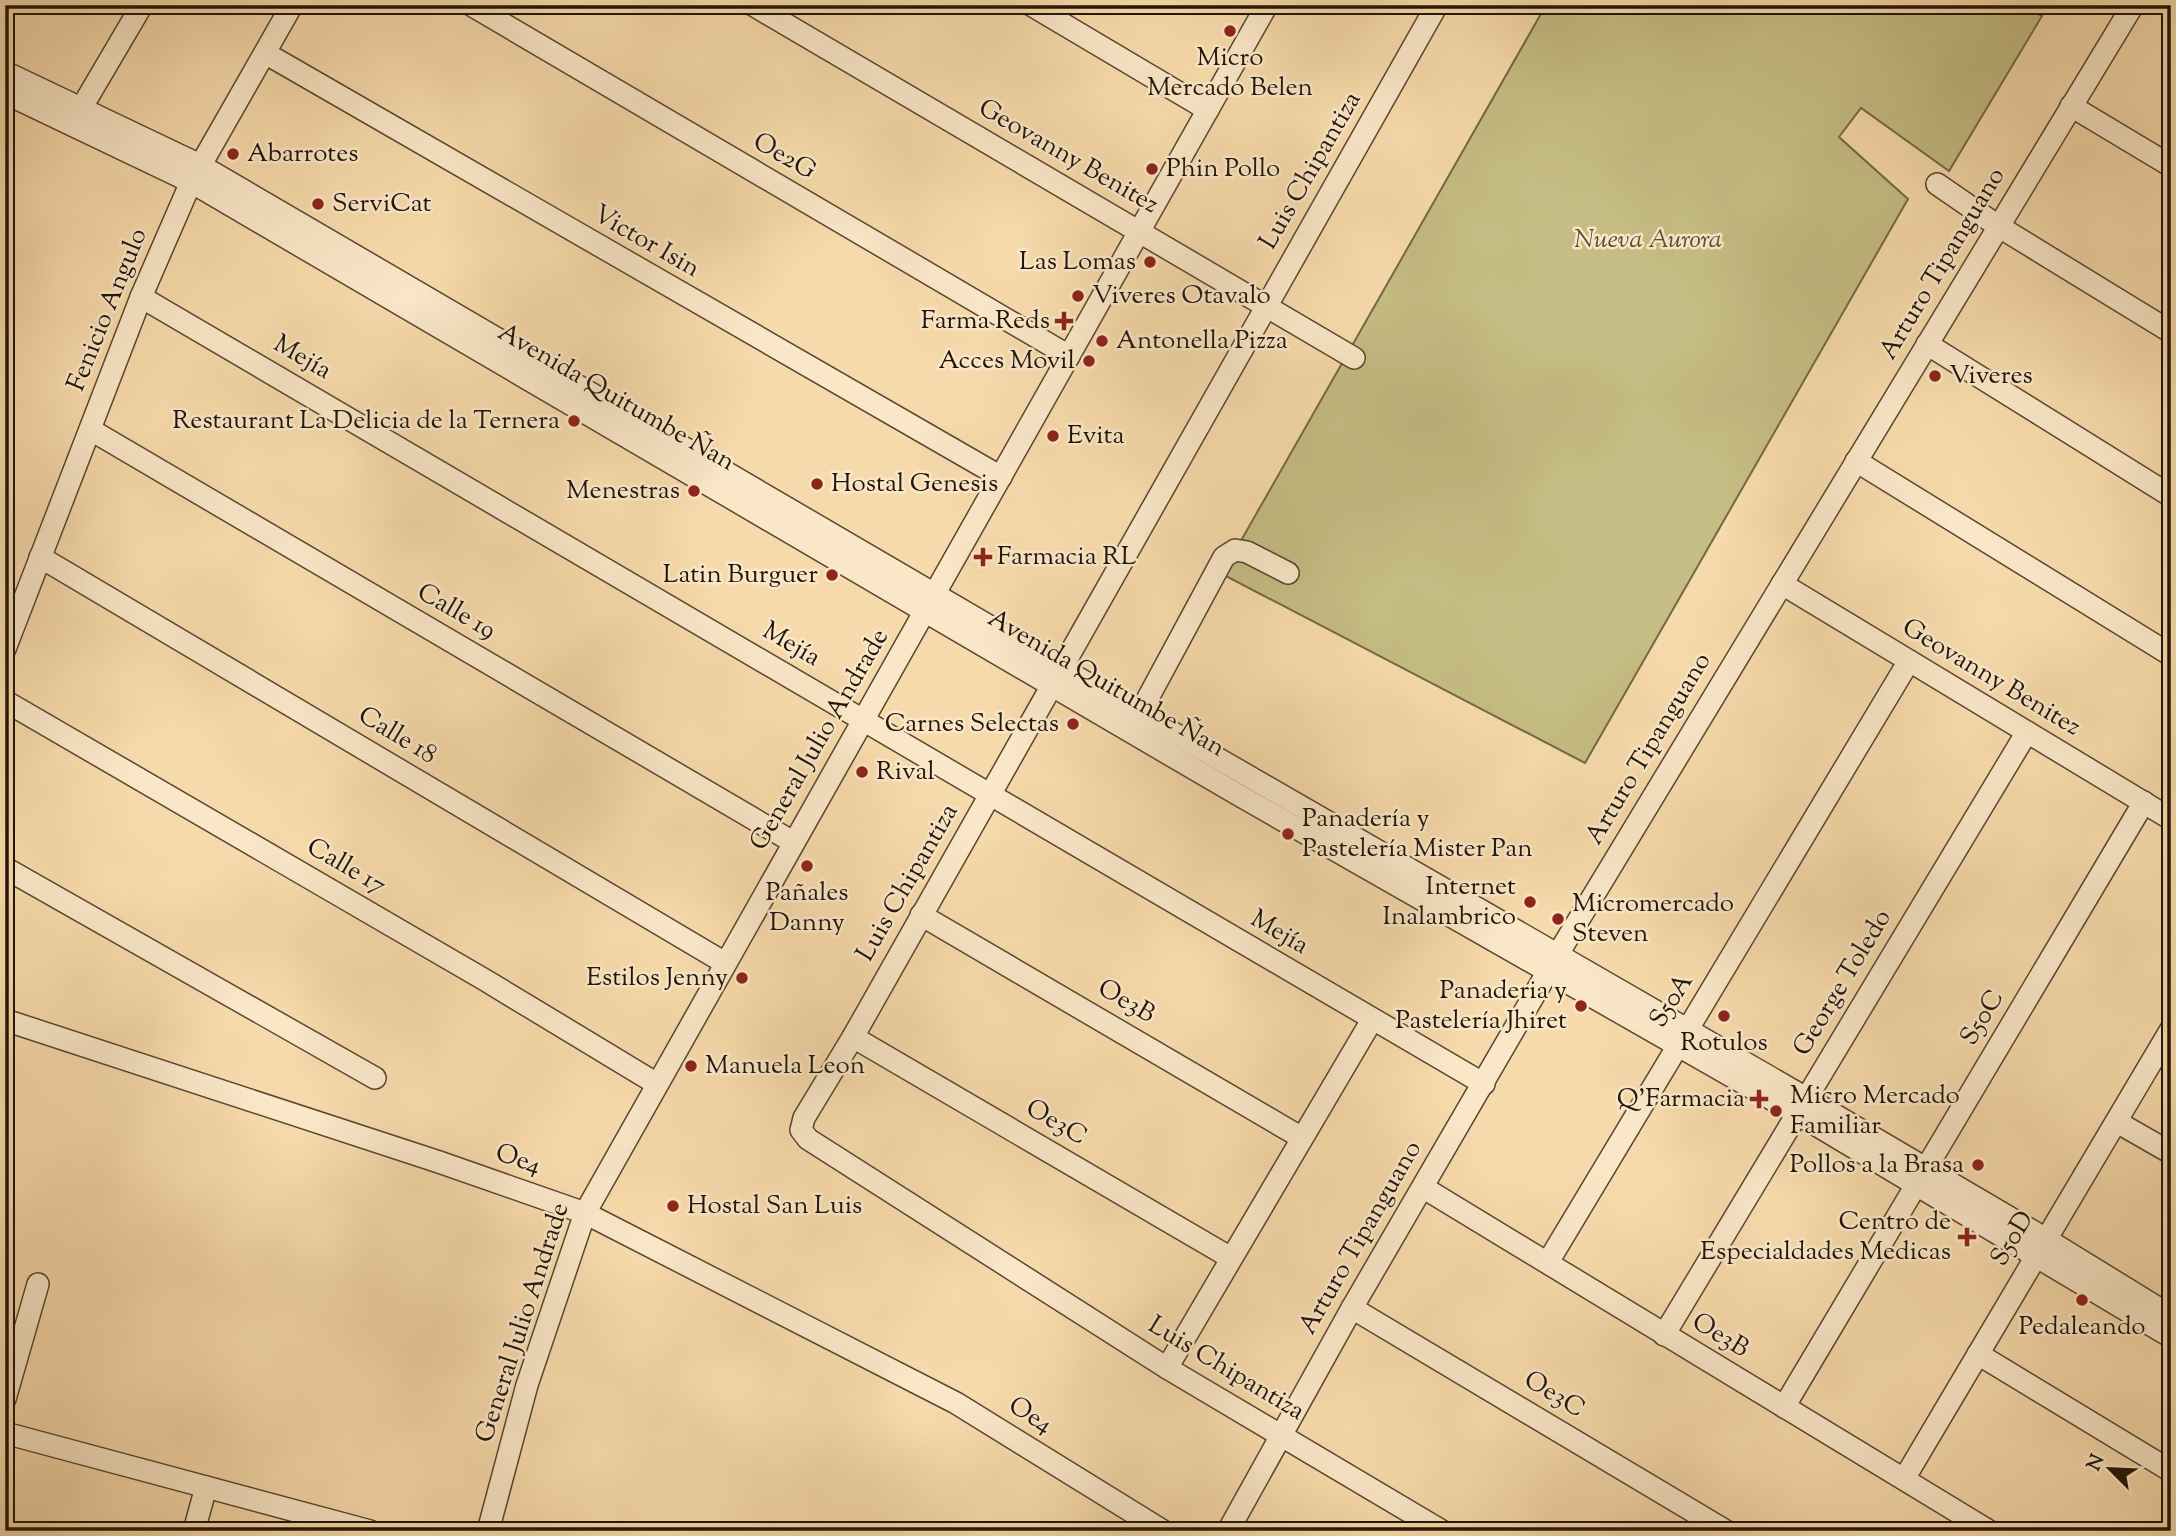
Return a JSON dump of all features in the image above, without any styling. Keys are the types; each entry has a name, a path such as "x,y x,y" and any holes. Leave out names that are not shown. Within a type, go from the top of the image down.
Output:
{"street":[{"path":"82,107 142,5"},
{"name":"Fenicio Angulo","path":"5,649 141,296 196,173 292,5"},
{"name":"Oe2G","path":"471,5 1069,356"},
{"name":"Geovanny Benitez","path":"752,5 1354,358"},
{"path":"1031,5 1208,110"},
{"name":"General Julio Andrade","path":"488,1531 527,1385 585,1213 1267,5"},
{"name":"Luis Chipantiza","path":"1437,5 853,1037 804,1118 801,1129 808,1139 1167,1368 1442,1531"},
{"name":"Arturo Tipanguano","path":"1228,1531 1352,1308 1554,962 2133,5"},
{"name":"Victor Isin","path":"265,53 1001,477"},
{"name":"Avenida Quitumbe Ñan","path":"5,72 82,107 930,602 1056,677 1130,732 1554,962"},
{"name":"Avenida Quitumbe Ñan","path":"5,93 196,173"},
{"path":"2071,106 2171,166"},
{"path":"1937,184 1998,226 2171,332"},
{"name":"Mejía","path":"141,296 1484,1084"},
{"path":"1927,344 2171,496"},
{"name":"Calle 19","path":"91,430 793,842"},
{"path":"1856,461 2171,656"},
{"path":"1130,732 1224,557 1235,551 1247,552 1288,573"},
{"name":"Calle 18","path":"40,557 725,962"},
{"name":"Geovanny Benitez","path":"1782,584 2171,819"},
{"name":"S50A","path":"1548,1262 1909,661"},
{"name":"Avenida Quitumbe Ñan","path":"1056,677 1140,712 1554,962 2041,1248 2171,1316"},
{"name":"Calle 17","path":"5,701 485,980 657,1084"},
{"name":"George Toledo","path":"1664,1335 2027,732"},
{"name":"S50C","path":"1784,1407 2144,803"},
{"path":"5,868 374,1078"},
{"name":"Oe3B","path":"921,915 1302,1138"},
{"name":"Oe4","path":"5,1020 426,1157 585,1213 956,1403 1163,1531"},
{"path":"1167,1368 1372,1020"},
{"name":"S50D","path":"1904,1479 2171,1029"},
{"name":"Oe3C","path":"853,1037 1231,1258"},
{"path":"2117,1122 2171,1153"},
{"name":"Oe3B","path":"1424,1188 1989,1531"},
{"name":"Avenida Quitumbe Ñan","path":"2041,1248 2171,1337"},
{"path":"5,1399 38,1284"},
{"name":"Oe3C","path":"1352,1308 1726,1531"},
{"path":"1978,1354 2171,1471"},
{"path":"5,1433 370,1531"},
{"path":"194,1531 206,1487"}],"green space":[{"name":"Nueva Aurora","path":"1546,5 2022,5 2042,16 1949,171 1861,108 1839,137 1908,199 1585,763 1222,574"}],"place":[{"name":"Micro Mercado Belen","path":"1230,31"},
{"name":"Abarrotes","path":"233,154"},
{"name":"Phin Pollo","path":"1152,169"},
{"name":"ServiCat","path":"318,204"},
{"name":"Las Lomas","path":"1150,262"},
{"name":"Viveres Otavalo","path":"1078,296"},
{"name":"Farma Reds","path":"1064,321"},
{"name":"Antonella Pizza","path":"1102,341"},
{"name":"Acces Movil","path":"1089,361"},
{"name":"Viveres","path":"1935,376"},
{"name":"Restaurant La Delicia de la Ternera","path":"574,421"},
{"name":"Evita","path":"1053,436"},
{"name":"Hostal Genesis","path":"817,484"},
{"name":"Menestras","path":"694,491"},
{"name":"Farmacia RL","path":"983,557"},
{"name":"Latin Burguer","path":"832,575"},
{"name":"Carnes Selectas","path":"1073,724"},
{"name":"Rival","path":"862,772"},
{"name":"Panadería y Pastelería Mister Pan","path":"1288,834"},
{"name":"Pañales Danny","path":"807,866"},
{"name":"Internet Inalambrico","path":"1530,902"},
{"name":"Micromercado Steven","path":"1558,919"},
{"name":"Estilos Jenny","path":"742,978"},
{"name":"Panaderia y Pastelería Jhiret","path":"1581,1006"},
{"name":"Rotulos","path":"1724,1016"},
{"name":"Manuela Leon","path":"691,1066"},
{"name":"Q'Farmacia","path":"1759,1099"},
{"name":"Micro Mercado Familiar","path":"1776,1111"},
{"name":"Pollos a la Brasa","path":"1978,1165"},
{"name":"Hostal San Luis","path":"673,1206"},
{"name":"Centro de Especialdades Medicas","path":"1967,1237"},
{"name":"Pedaleando","path":"2082,1300"}]}
